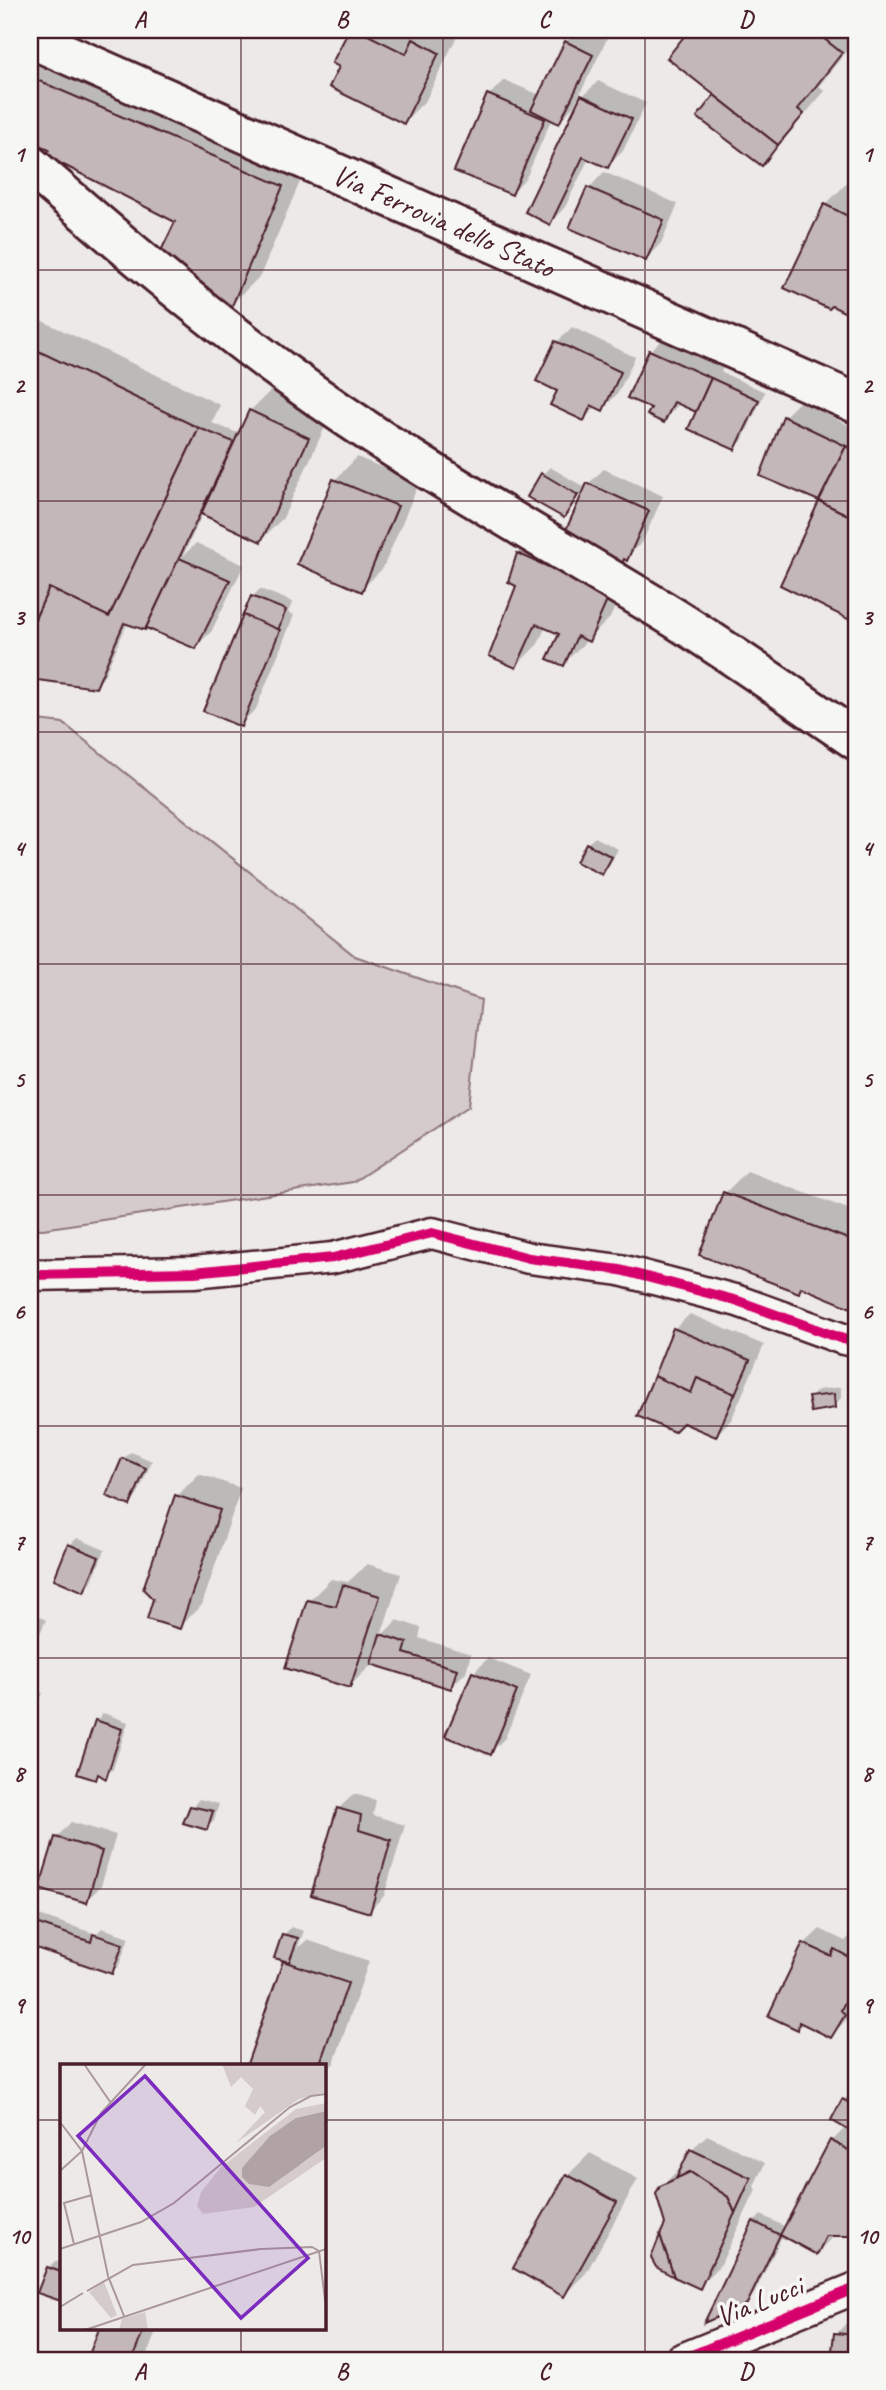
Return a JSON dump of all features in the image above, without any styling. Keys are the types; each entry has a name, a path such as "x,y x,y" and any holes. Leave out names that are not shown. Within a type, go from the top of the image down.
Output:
{"main road":[{"name":"Via Ferrovia dello Stato","path":"30,38 856,403"},
{"path":"30,165 174,286 288,376 418,463 665,612 856,740"}],"street":[{"path":"30,1275 194,1272 333,1258 432,1233 529,1258 633,1273 738,1301 843,1339 856,1341"},
{"name":"Via Lucci","path":"680,2360 856,2288"}],"shaded area":[{"path":"30,719 63,723 355,956 481,1000 469,1106 353,1182 43,1229 30,1228"}],"building":[{"path":"349,30 358,30 406,54 413,39 439,53 404,124 329,87 339,67 332,63"},
{"path":"689,30 747,30 755,36 760,30 813,30 842,53 798,109 804,114 778,145 667,58"},
{"path":"565,41 593,55 559,124 531,110"},
{"path":"30,77 283,186 232,306 199,294 158,257 175,222 46,156 49,150 30,140 30,122 33,116 30,114"},
{"path":"487,94 545,119 512,195 454,171"},
{"path":"581,95 632,119 608,168 583,157 550,225 525,212"},
{"path":"714,95 778,145 762,166 697,117"},
{"path":"587,187 664,220 646,261 569,228"},
{"path":"824,204 856,220 856,318 784,288"},
{"path":"555,341 621,372 603,411 591,405 584,421 550,405 557,391 536,381"},
{"path":"30,347 199,428 109,617 49,588 30,630"},
{"path":"649,350 711,378 696,412 674,402 664,423 647,415 651,408 627,398"},
{"path":"711,378 759,400 735,450 688,429"},
{"path":"249,410 309,438 261,542 201,514"},
{"path":"783,416 846,446 819,501 760,476"},
{"path":"199,428 234,442 145,630 124,623 96,688 30,679 30,630 49,588 109,617"},
{"path":"846,446 856,451 856,519 819,501"},
{"path":"541,473 578,495 564,518 527,497"},
{"path":"333,479 398,506 362,592 297,564"},
{"path":"587,483 649,511 627,561 624,559 622,564 565,532"},
{"path":"819,501 856,519 856,623 780,585"},
{"path":"517,553 610,594 589,642 577,636 564,666 547,659 559,634 536,624 516,668 489,656 516,586 508,582"},
{"path":"179,558 230,580 196,649 146,628"},
{"path":"251,596 286,610 278,630 243,615"},
{"path":"243,615 280,630 241,727 203,711"},
{"path":"586,843 612,857 602,875 576,862"},
{"path":"723,1192 856,1242 856,1310 801,1287 799,1293 699,1255"},
{"path":"673,1328 750,1360 735,1394 697,1378 691,1393 654,1376"},
{"path":"654,1376 691,1393 697,1378 735,1394 716,1437 683,1423 674,1432 637,1416"},
{"path":"834,1394 835,1408 811,1412 808,1397"},
{"path":"122,1458 146,1468 130,1506 106,1496"},
{"path":"175,1495 220,1510 180,1629 147,1619 153,1599 143,1589"},
{"path":"68,1544 99,1557 84,1592 54,1579"},
{"path":"343,1585 380,1596 350,1688 285,1668 307,1600 336,1606"},
{"path":"380,1634 407,1643 404,1653 457,1669 451,1689 371,1664"},
{"path":"472,1672 517,1691 491,1755 445,1736"},
{"path":"95,1720 122,1729 106,1779 98,1774 96,1780 77,1774"},
{"path":"190,1806 213,1811 207,1830 183,1823"},
{"path":"337,1808 361,1815 359,1830 391,1840 370,1913 311,1895"},
{"path":"55,1837 102,1851 87,1903 39,1889"},
{"path":"30,1921 91,1942 93,1934 123,1944 112,1974 30,1946"},
{"path":"282,1934 298,1938 289,1962 274,1958"},
{"path":"803,1943 831,1956 834,1949 847,1956 856,1966 856,1979 841,2010 845,2015 831,2038 799,2022 798,2030 768,2016"},
{"path":"283,1961 348,1983 320,2064 247,2064"},
{"path":"842,2099 856,2106 856,2116 850,2131 831,2120"},
{"path":"830,2140 856,2154 856,2229 852,2236 826,2236 817,2255 780,2235"},
{"path":"690,2149 751,2178 735,2213 728,2197 690,2172 676,2179"},
{"path":"690,2172 728,2197 735,2213 700,2289 674,2277 660,2235 665,2224 656,2194 660,2186"},
{"path":"566,2174 617,2202 564,2297 513,2268"},
{"path":"753,2221 780,2235 747,2304 704,2323"},
{"path":"660,2235 674,2277 656,2267 651,2258"},
{"path":"47,2267 60,2272 60,2301 37,2293"},
{"path":"99,2330 144,2330 132,2360 87,2360"},
{"path":"834,2333 856,2335 856,2360 831,2360"}],"cycle path":[{"path":"30,1275 194,1272 333,1258 432,1233 529,1258 620,1270 738,1301 843,1339 856,1341"},
{"path":"680,2360 856,2288"}]}
